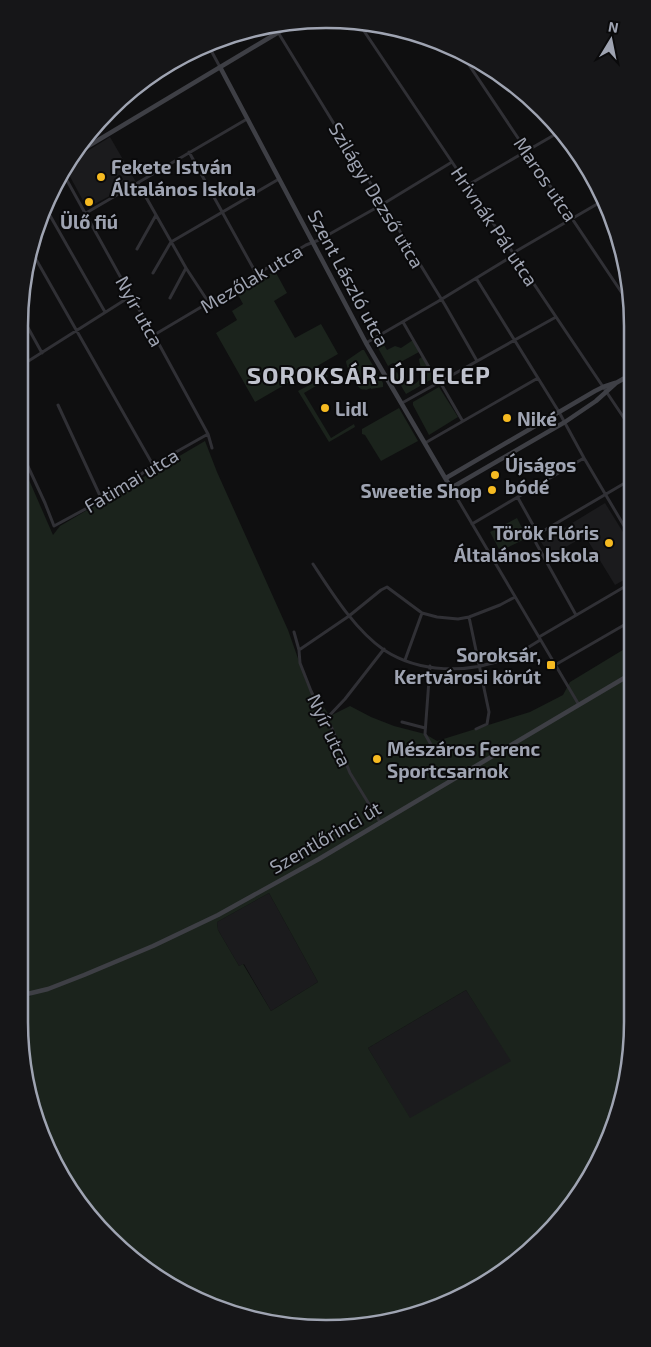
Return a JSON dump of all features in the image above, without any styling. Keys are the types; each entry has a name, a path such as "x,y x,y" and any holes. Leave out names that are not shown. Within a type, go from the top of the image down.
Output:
{"street":[{"name":"Hrivnák Pál utca","path":"363,30 624,418"},
{"name":"Szilágyi Dezső utca","path":"279,31 477,361"},
{"path":"87,147 220,68 275,32"},
{"name":"Szent László utca","path":"211,50 366,343 579,705"},
{"name":"Maros utca","path":"468,64 622,292"},
{"path":"86,213 247,118"},
{"path":"468,185 555,135"},
{"path":"189,152 257,275"},
{"name":"Mezőlak utca","path":"154,335 306,245 383,204 452,162"},
{"name":"Nyír utca","path":"66,178 208,434 212,448"},
{"path":"153,273 171,242 279,179"},
{"path":"138,183 186,268 209,304"},
{"path":"366,343 598,204"},
{"path":"49,213 105,312"},
{"path":"138,250 156,214"},
{"path":"35,258 153,465"},
{"path":"170,298 186,268"},
{"path":"476,278 559,412 624,524"},
{"path":"28,362 131,296"},
{"path":"402,403 556,317"},
{"path":"403,322 462,421"},
{"path":"28,328 42,353"},
{"path":"425,443 538,378"},
{"path":"446,478 603,387 624,378"},
{"path":"451,488 565,422 596,402 616,383"},
{"path":"58,405 102,500"},
{"name":"Fatimai utca","path":"28,467 54,526 102,500 131,482 153,465 208,434"},
{"path":"472,524 584,458"},
{"path":"576,615 535,539 538,534 624,484"},
{"path":"518,498 538,534"},
{"path":"313,564 349,616 384,649 417,664 450,669 479,666 510,657 624,587"},
{"path":"299,650 387,587 422,613 458,619 500,606 515,597"},
{"path":"405,660 422,613"},
{"path":"469,617 489,712 487,724 476,730"},
{"path":"555,665 624,625"},
{"name":"Nyír utca","path":"294,632 300,663 311,692 331,726 350,773 380,822"},
{"path":"326,719 345,699 384,649"},
{"path":"430,666 425,728 427,738 434,750"},
{"name":"Szentlőrinci út","path":"28,994 48,989 84,975 209,919 319,859 624,678"},
{"path":"402,722 425,728"}],"shaded area":[{"name":"Fekete István Általános Iskola","path":"110,137 136,182 87,208 69,174 82,154"},
{"path":"275,271 287,293 274,301 295,338 321,324 338,354 255,402 216,333 237,320 232,311 243,304 237,293"},
{"path":"413,340 419,352 397,364 393,363 388,366 378,348 384,345 387,350 395,346 401,348"},
{"path":"364,350 383,383 383,387 362,389 352,376 346,361"},
{"path":"422,357 434,378 406,394 394,374 397,372 406,383 415,384 421,375 419,359"},
{"path":"325,373 328,376 326,380 304,393 331,438 354,424 355,427 329,442 298,391 321,379 320,376"},
{"path":"439,387 458,417 429,435 413,402"},
{"path":"399,408 418,441 381,461 365,435 362,434 362,429"},
{"path":"205,441 288,630 307,684 330,716 350,706 371,717 394,726 425,734 437,741 530,712 563,695 570,682 624,649 624,1021 618,1080 601,1136 584,1170 562,1203 522,1246 474,1280 421,1304 384,1314 364,1317 326,1320 306,1319 267,1314 248,1309 211,1297 194,1289 176,1280 144,1258 101,1218 67,1170 43,1117 33,1080 28,1041 28,997 31,996 28,988 28,478 53,535 60,526","holes":["269,893 318,982 271,1011 243,964 239,966 218,930 217,922","466,990 511,1061 410,1118 368,1048"]},
{"name":"Török Flóris Általános Iskola","path":"605,503 624,534 624,580 615,585 585,536 550,556 541,542"},
{"path":"517,518 527,538 500,551 490,532"},
{"path":"269,893 318,982 271,1011 244,964 239,966 218,930 217,922"},
{"path":"466,990 512,1061 410,1119 368,1048"}],"place":[{"name":"Fekete István Általános Iskola","path":"101,177"},
{"name":"Ülő fiú","path":"89,202"},
{"name":"Lidl","path":"325,408"},
{"name":"Niké","path":"507,418"},
{"name":"Újságos bódé","path":"495,475"},
{"name":"Sweetie Shop","path":"492,490"},
{"name":"Török Flóris Általános Iskola","path":"609,543"},
{"name":"Soroksár, Kertvárosi körút","path":"551,665"},
{"name":"Mészáros Ferenc Sportcsarnok","path":"377,759"}],"district":[{"name":"SOROKSÁR-ÚJTELEP","path":"369,374"}]}
